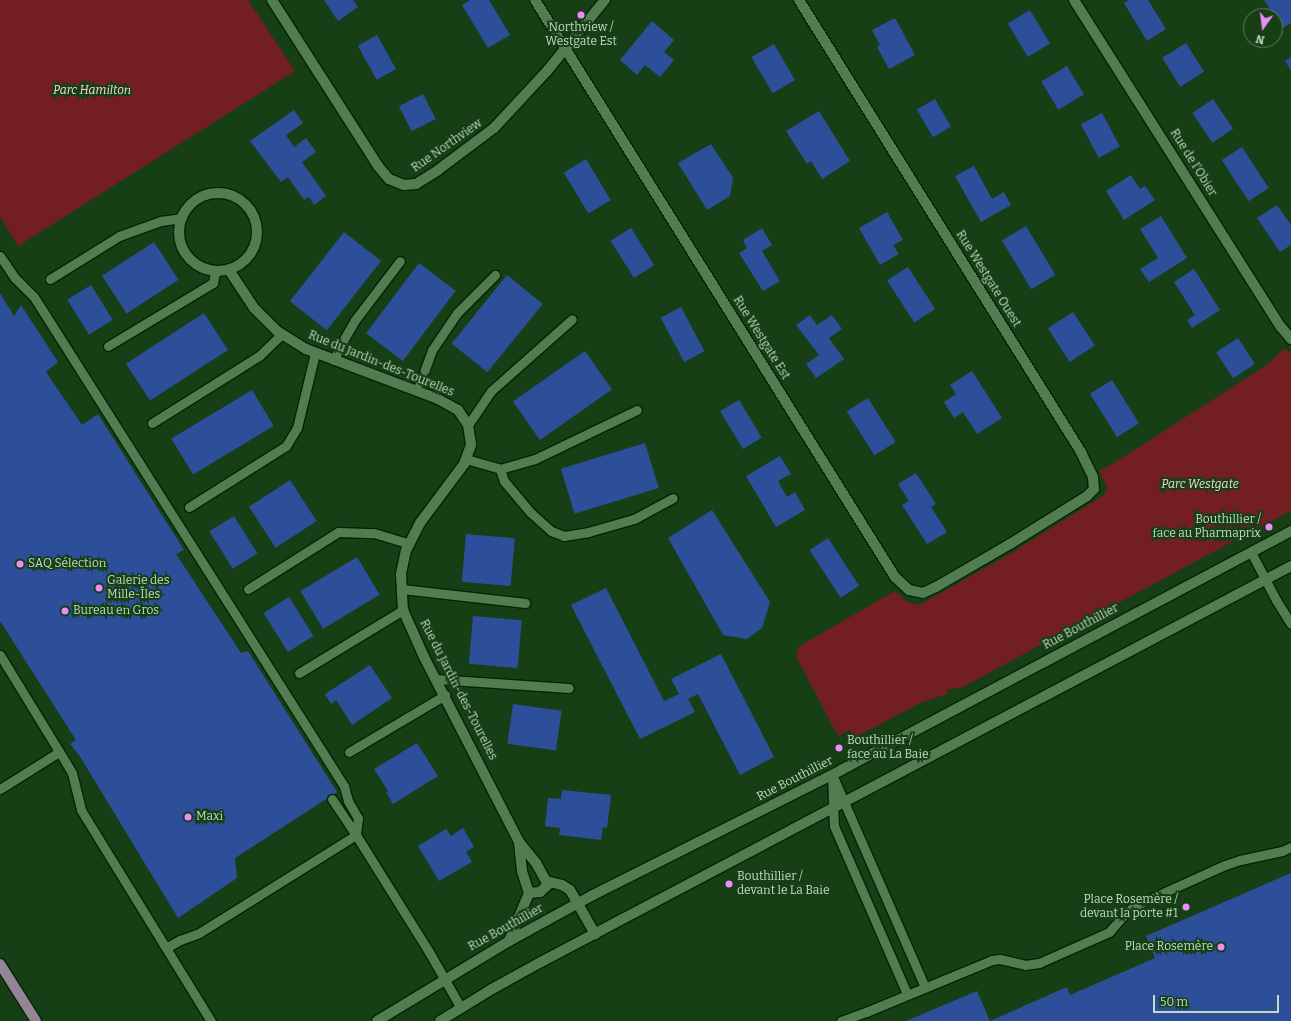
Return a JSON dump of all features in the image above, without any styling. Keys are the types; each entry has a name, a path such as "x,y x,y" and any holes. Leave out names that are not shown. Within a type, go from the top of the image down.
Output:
{"main road":[{"path":"0,964 36,1021"}],"street":[{"name":"Rue Northview","path":"272,0 378,166 389,179 404,185 416,184 438,170 494,128 547,71 605,0"},
{"name":"Rue Westgate Est","path":"535,0 739,328 901,583 914,592 927,592 1010,544"},
{"name":"Rue Westgate Ouest","path":"799,0 1090,470 1094,486 1090,494 1010,544"},
{"name":"Rue de l'Obier","path":"1074,0 1291,339"},
{"path":"224,193 243,202 252,212 257,225 257,236 254,249 246,261 229,270 215,272 202,268 191,260 180,242 179,228 182,218 192,203 211,194 224,193"},
{"name":"Rue du Jardin-des-Tourelles","path":"229,270 254,308 282,334 315,353 438,399 458,410 468,425 471,445 466,459 453,481 420,523 406,550 401,574 403,610 436,679 519,842 536,863 546,881 550,883"},
{"name":"Rue Bouthillier","path":"377,1021 444,978 509,940 578,903 832,774 1291,531"},
{"path":"440,1021 514,976 1291,566"},
{"name":"Rue du Jardin-des-Tourelles","path":"519,842 522,871 529,893"},
{"path":"509,940 529,893 540,892 550,883 566,887 578,903 595,934"}],"lane":[{"path":"50,279 119,236 161,221 182,218"},
{"path":"0,256 15,278 34,297 344,786 348,801 358,818 356,835"},
{"path":"334,360 355,320 400,261"},
{"path":"108,346 213,283 215,272"},
{"path":"417,391 432,350 457,313 495,275"},
{"path":"468,425 491,391 572,319"},
{"path":"152,423 259,356 282,334"},
{"path":"189,507 286,446 297,428 315,353"},
{"path":"466,459 500,469 535,459 637,410"},
{"path":"500,469 504,481 530,512 550,531 564,536 588,532 634,519 673,498"},
{"path":"248,589 338,532 374,533 409,544"},
{"path":"1251,552 1291,624"},
{"path":"402,589 525,603"},
{"path":"299,673 403,610"},
{"path":"0,655 72,773 81,810 211,1021"},
{"path":"436,679 569,688"},
{"path":"349,752 445,695"},
{"path":"0,789 59,752"},
{"path":"832,774 925,987"},
{"path":"832,774 834,826 907,994"},
{"path":"332,799 426,947 461,1008"},
{"path":"166,948 180,940 199,933 356,835"},
{"path":"843,1021 992,960 1000,959 1025,965 1039,963 1109,932 1127,911 1143,902 1225,865 1240,860 1282,851 1291,847"}],"green space":[{"name":"Parc Hamilton","path":"0,0 248,0 295,71 18,246 0,216"},
{"name":"Parc Westgate","path":"1285,348 1291,354 1291,511 1257,528 1255,524 1251,526 1252,530 1235,540 963,687 947,690 947,694 920,703 854,738 850,730 838,736 797,658 798,647 895,591 907,602 919,605 1010,554 1104,495 1107,486 1099,471 1114,463 1267,365"}],"building":[{"path":"324,0 353,0 358,7 338,21"},
{"path":"470,0 489,0 510,35 488,48 462,5"},
{"path":"1129,0 1148,0 1166,29 1147,41 1124,3"},
{"path":"1264,0 1291,0 1291,23 1283,28 1283,8 1269,8"},
{"path":"1030,10 1050,43 1028,57 1008,23"},
{"path":"895,18 915,55 889,69 877,47 880,45 872,30"},
{"path":"652,21 674,40 664,52 674,60 660,77 645,65 637,75 620,60"},
{"path":"377,35 396,69 377,80 358,46"},
{"path":"1186,43 1204,72 1180,87 1162,58"},
{"path":"774,44 795,80 772,93 751,57"},
{"path":"1291,57 1291,71 1285,61"},
{"path":"1067,66 1084,94 1058,110 1041,81"},
{"path":"423,94 436,119 412,131 399,106"},
{"path":"935,99 951,127 933,137 917,110"},
{"path":"1213,99 1233,129 1212,143 1192,113"},
{"path":"294,110 303,123 286,135 294,147 306,138 316,152 302,162 326,196 314,205 309,197 304,200 288,177 281,182 250,141"},
{"path":"819,111 850,161 822,179 811,161 807,164 786,131"},
{"path":"1102,113 1120,147 1099,158 1081,124"},
{"path":"711,144 733,178 730,196 707,210 678,163"},
{"path":"1242,147 1269,188 1249,201 1222,160"},
{"path":"586,159 611,200 588,214 564,172"},
{"path":"974,166 992,199 1004,192 1011,205 981,222 955,176"},
{"path":"1131,175 1140,189 1145,186 1155,200 1124,220 1106,191"},
{"path":"1277,205 1291,225 1291,245 1280,252 1257,218"},
{"path":"887,212 903,240 893,245 899,254 880,265 859,228"},
{"path":"1161,216 1187,258 1149,282 1140,269 1158,258 1140,229"},
{"path":"1026,226 1055,275 1031,289 1002,240"},
{"path":"631,228 654,265 634,278 611,241"},
{"path":"762,228 772,245 762,251 780,281 763,291 739,253 747,248 743,240"},
{"path":"344,232 381,261 327,330 290,301"},
{"path":"154,242 179,280 127,314 102,276"},
{"path":"419,263 456,291 403,361 366,333"},
{"path":"908,267 935,309 914,323 887,281"},
{"path":"1194,269 1220,310 1192,328 1187,320 1195,315 1174,282"},
{"path":"507,275 543,304 487,372 452,343"},
{"path":"91,285 113,320 89,335 67,300"},
{"name":"Galerie des Mille-Îles","path":"0,293 14,316 21,305 58,362 46,372 82,425 98,414 184,550 176,554 241,653 248,651 337,792 235,858 237,878 178,918 79,755 70,744 76,740 0,621"},
{"path":"681,307 704,351 684,362 661,318"},
{"path":"1073,312 1095,346 1070,362 1048,328"},
{"path":"204,313 228,350 150,401 126,364"},
{"path":"810,315 817,325 832,315 842,329 829,338 844,359 816,378 806,364 819,355 796,325"},
{"path":"1238,338 1255,364 1233,378 1216,352"},
{"path":"585,351 612,390 540,440 513,401"},
{"path":"972,371 1002,418 977,434 963,412 954,418 944,402 956,394 950,385"},
{"path":"1112,380 1139,423 1117,437 1090,394"},
{"path":"252,390 274,426 193,474 171,438"},
{"path":"868,398 896,442 874,455 847,411"},
{"path":"739,400 762,438 743,449 720,411"},
{"path":"645,443 659,488 575,514 561,469"},
{"path":"780,456 791,474 778,481 787,497 795,492 805,510 776,527 746,476"},
{"path":"916,473 936,504 931,507 947,532 927,544 902,505 909,501 898,484"},
{"path":"290,480 317,521 276,548 249,507"},
{"path":"712,510 770,602 762,628 747,639 723,635 668,538"},
{"path":"234,516 257,553 233,569 209,531"},
{"path":"466,534 515,538 511,586 462,582"},
{"path":"828,538 859,586 841,598 810,550"},
{"path":"357,557 380,595 323,629 300,591"},
{"path":"606,588 664,701 679,694 671,679 721,654 774,757 740,775 698,694 688,699 695,712 640,739 571,605"},
{"path":"289,597 313,636 288,652 264,613"},
{"path":"473,616 522,620 518,668 469,664"},
{"path":"370,665 392,698 352,725 336,700 331,704 325,694"},
{"path":"513,704 562,711 556,750 507,744"},
{"path":"417,743 438,776 393,804 386,792 388,791 374,769"},
{"path":"562,790 611,795 607,828 603,827 601,840 559,835 560,828 545,826 548,798 561,799"},
{"path":"463,828 474,847 466,852 472,862 439,881 418,846 446,829 451,836"},
{"name":"Place Rosemère","path":"1291,873 1291,1021 990,1021 1067,987 1070,995 1155,958 1146,936"},
{"path":"977,991 990,1021 906,1021"}],"place":[{"name":"Northview / Westgate Est","path":"581,15"},
{"name":"Bouthillier / face au Pharmaprix","path":"1269,527"},
{"name":"SAQ Sélection","path":"20,564"},
{"name":"Galerie des Mille-Îles","path":"99,588"},
{"name":"Bureau en Gros","path":"65,611"},
{"name":"Bouthillier / face au La Baie","path":"839,748"},
{"name":"Maxi","path":"188,817"},
{"name":"Bouthillier / devant le La Baie","path":"729,884"},
{"name":"Place Rosemère / devant la porte #1","path":"1186,907"},
{"name":"Place Rosemère","path":"1221,947"}]}
